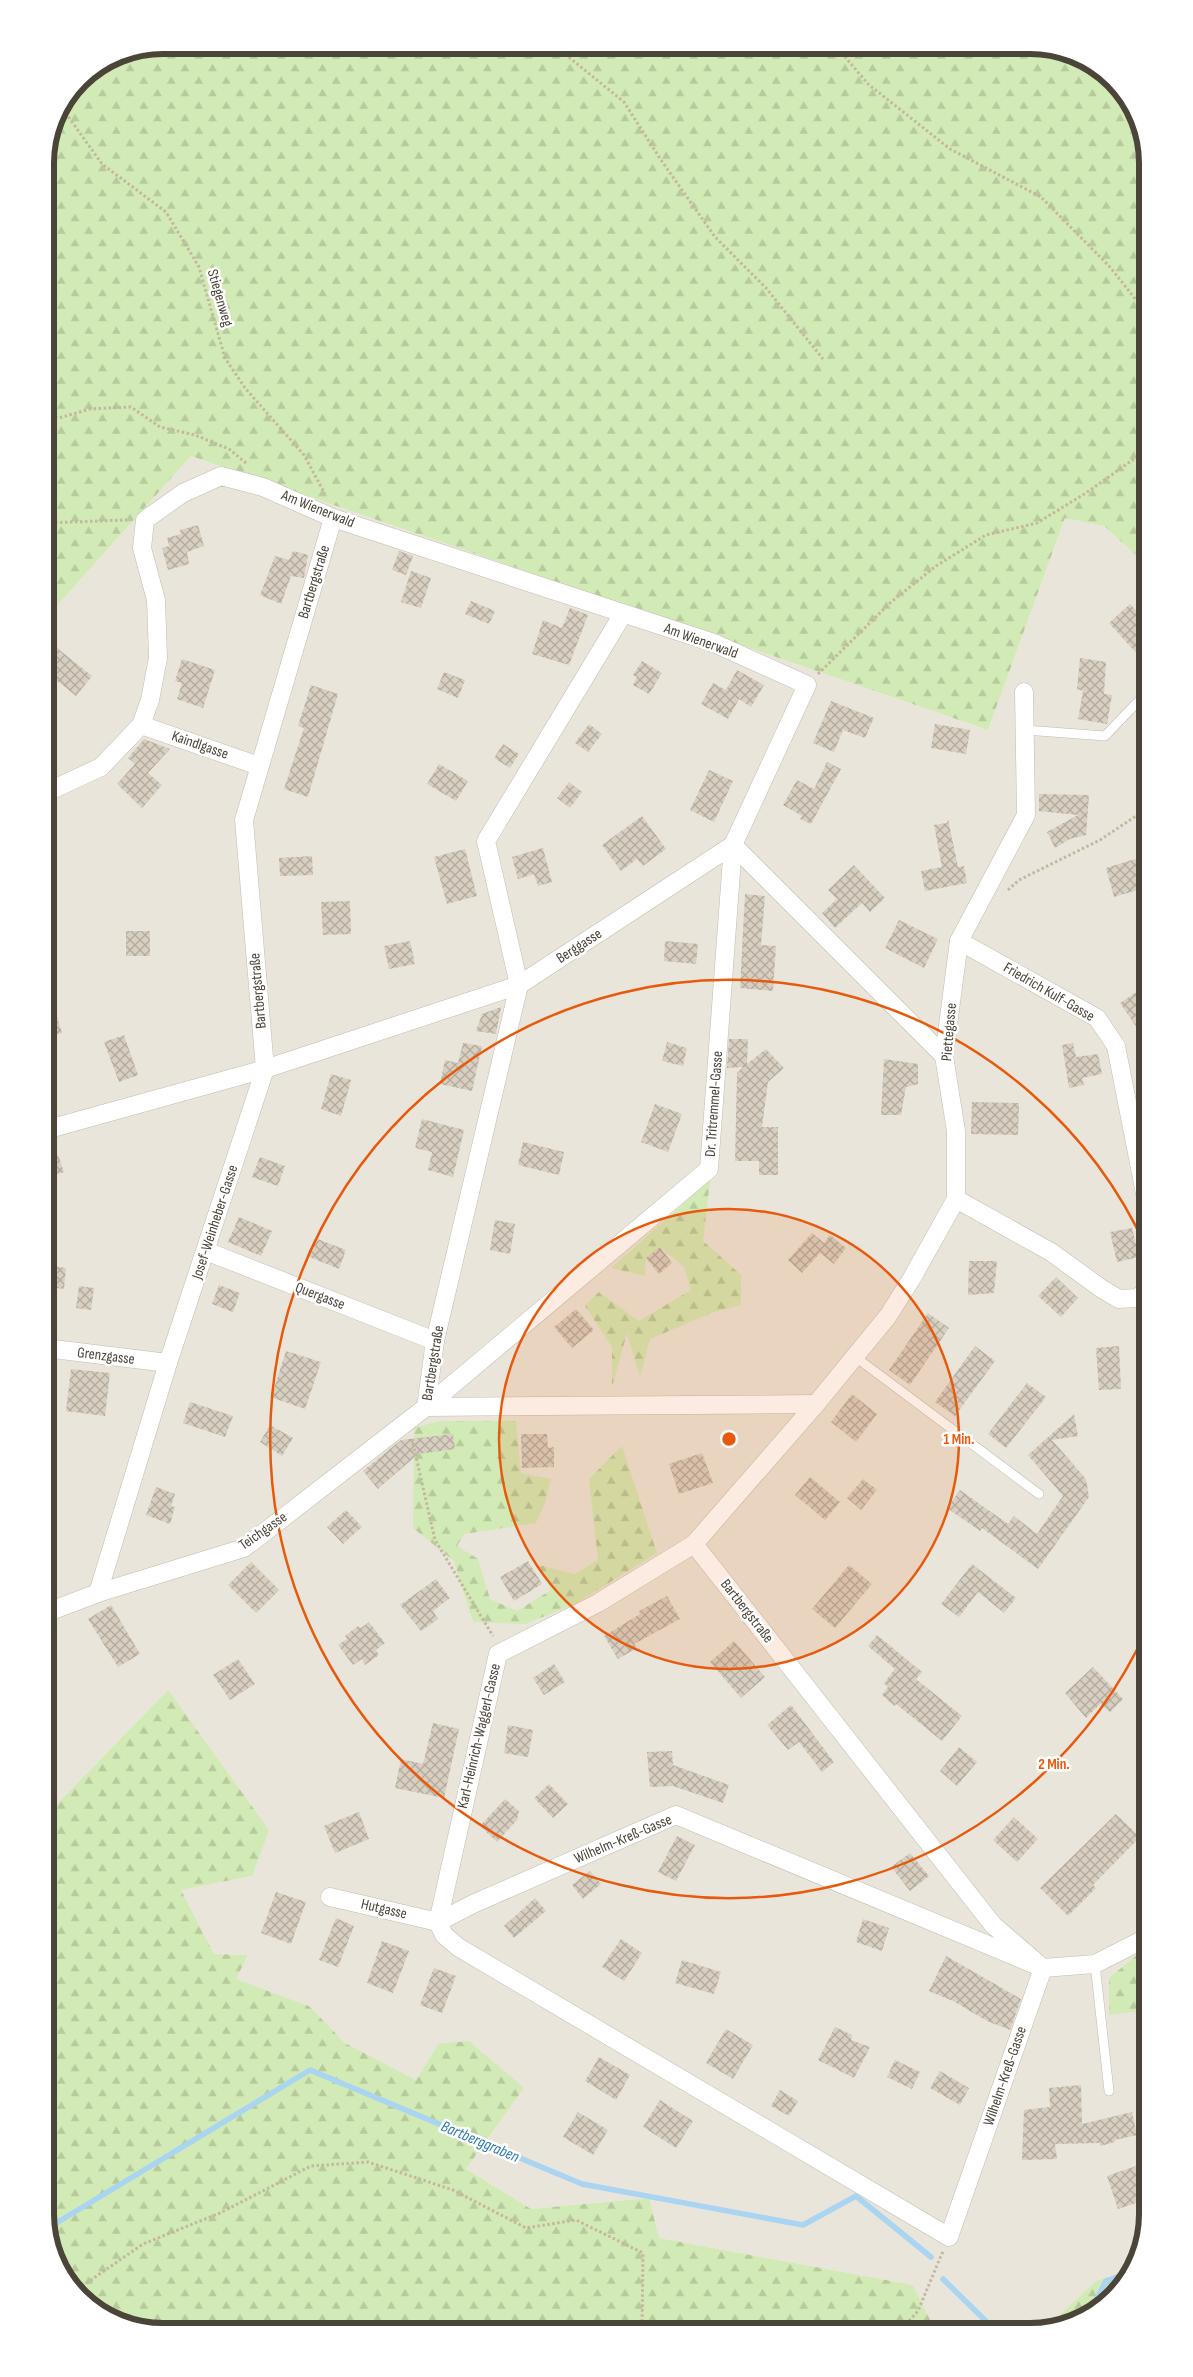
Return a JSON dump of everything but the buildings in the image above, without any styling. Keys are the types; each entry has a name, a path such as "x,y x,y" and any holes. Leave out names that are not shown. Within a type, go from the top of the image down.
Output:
{"street":[{"name":"Am Wienerwald","path":"145,520 182,493 221,476 263,486 333,518 714,643 807,685"},
{"name":"Bartbergstraße","path":"265,1069 244,820 333,518"},
{"path":"54,790 101,767 142,724 150,700 158,658 156,600 142,548 145,520"},
{"path":"54,1128 265,1069 519,985 486,840 623,614"},
{"name":"Dr. Tritremmel-Gasse","path":"426,1407 710,1169 733,845 807,685"},
{"name":"Piettegasse","path":"956,1199 956,1131 944,1056 959,941 1026,815 1024,692"},
{"name":"Kaindlgasse","path":"142,724 259,766"},
{"path":"733,845 944,1056"},
{"name":"Berggasse","path":"519,985 733,845"},
{"name":"Friedrich Kulf-Gasse","path":"959,941 1097,1018 1116,1046 1139,1163"},
{"name":"Bartbergstraße","path":"519,985 435,1340 426,1407 816,1404"},
{"name":"Josef-Weinheber-Gasse","path":"98,1593 168,1363 265,1069"},
{"path":"694,1544 816,1404 897,1300 956,1199 1051,1252 1119,1299 1139,1297"},
{"name":"Quergasse","path":"206,1251 435,1340"},
{"name":"Grenzgasse","path":"54,1349 168,1363"},
{"name":"Teichgasse","path":"54,1610 98,1593 244,1548 426,1407"},
{"name":"Bartbergstraße","path":"694,1544 993,1925 1043,1968"},
{"name":"Karl-Heinrich-Waggerl-Gasse","path":"438,1922 498,1654 598,1603 694,1544"},
{"name":"Wilhelm-Kreß-Gasse","path":"438,1922 473,1904 676,1815 1043,1968 949,2237"},
{"name":"Hutgasse","path":"330,1897 438,1922"},
{"path":"438,1922 444,1935 458,1947 949,2237"},
{"path":"1043,1968 1095,1964 1139,1942"}],"lane":[{"path":"1025,730 1105,736 1139,700"},
{"path":"854,1356 1039,1494"},
{"path":"1095,1964 1109,2091"}],"path":[{"path":"565,54 624,102 661,160 715,237 766,288 823,359"},
{"path":"843,54 868,84 950,149 1041,197 1110,267 1139,304"},
{"name":"Stiegenweg","path":"66,113 102,164 166,212 199,267 225,358 246,388 304,455 321,485 333,518"},
{"path":"54,417 59,418 90,409 131,407 160,427 195,435 229,449 251,467 263,486"},
{"path":"807,685 890,602 936,566 986,536 1037,524 1086,493 1139,455"},
{"path":"54,522 145,520"},
{"path":"1005,892 1019,880 1100,840 1139,814"},
{"path":"408,1421 436,1540 492,1633 498,1654"},
{"path":"82,2287 143,2244 220,2213 311,2166 368,2162 453,2190 526,2228 576,2220 643,2253 642,2323"},
{"path":"907,2323 918,2311 949,2237"}],"shaded area":[{"path":"191,456 988,730 1065,518 1104,526 1139,558 1139,2222 1133,2250 1122,2273 1096,2281 1053,2321 1038,2323 932,2323 913,2285 659,2238 649,2198 531,2209 466,2169 524,2088 438,2044 416,2080 345,2043 309,2006 235,1979 248,1955 214,1954 181,1890 252,1876 168,1690 58,1803 54,1799 54,609"}],"green space":[{"path":"162,54 1038,54 1066,60 1091,72 1121,102 1131,121 1139,155 1139,558 1104,526 1065,518 988,730 191,456 54,609 54,155 57,134 72,102 91,81 108,68 134,57"},
{"path":"710,1180 703,1241 741,1275 741,1305 714,1312 650,1339 640,1377 627,1333 612,1387 612,1347 585,1306 599,1292 639,1321 691,1290 684,1267 660,1247 646,1258 645,1276 611,1268"},
{"path":"439,1421 516,1421 521,1473 551,1479 545,1503 536,1523 464,1534 457,1546 478,1559 490,1599 517,1611 551,1590 539,1565 575,1574 598,1560 589,1479 622,1446 657,1553 575,1604 525,1624 473,1622 454,1561 413,1528 414,1428"},
{"path":"168,1690 269,1830 252,1876 181,1890 214,1954 248,1955 236,1979 309,2006 345,2043 416,2080 438,2044 469,2041 524,2088 466,2169 531,2209 649,2198 659,2238 913,2285 932,2323 155,2323 127,2317 102,2305 81,2286 68,2269 57,2243 54,2222 54,1799 58,1803"},
{"path":"1139,1953 1139,2011 1109,2015 1109,1978"},
{"path":"1122,2273 1112,2286 1091,2305 1072,2315 1053,2321 1096,2281"}],"waterway":[{"name":"Bartberggraben","path":"54,2224 310,2070 582,2184 803,2225 856,2196 931,2257"},
{"name":"Bartberggraben","path":"1095,2301 1106,2281 1121,2276"},
{"name":"Bartberggraben","path":"943,2279 988,2323"}]}
